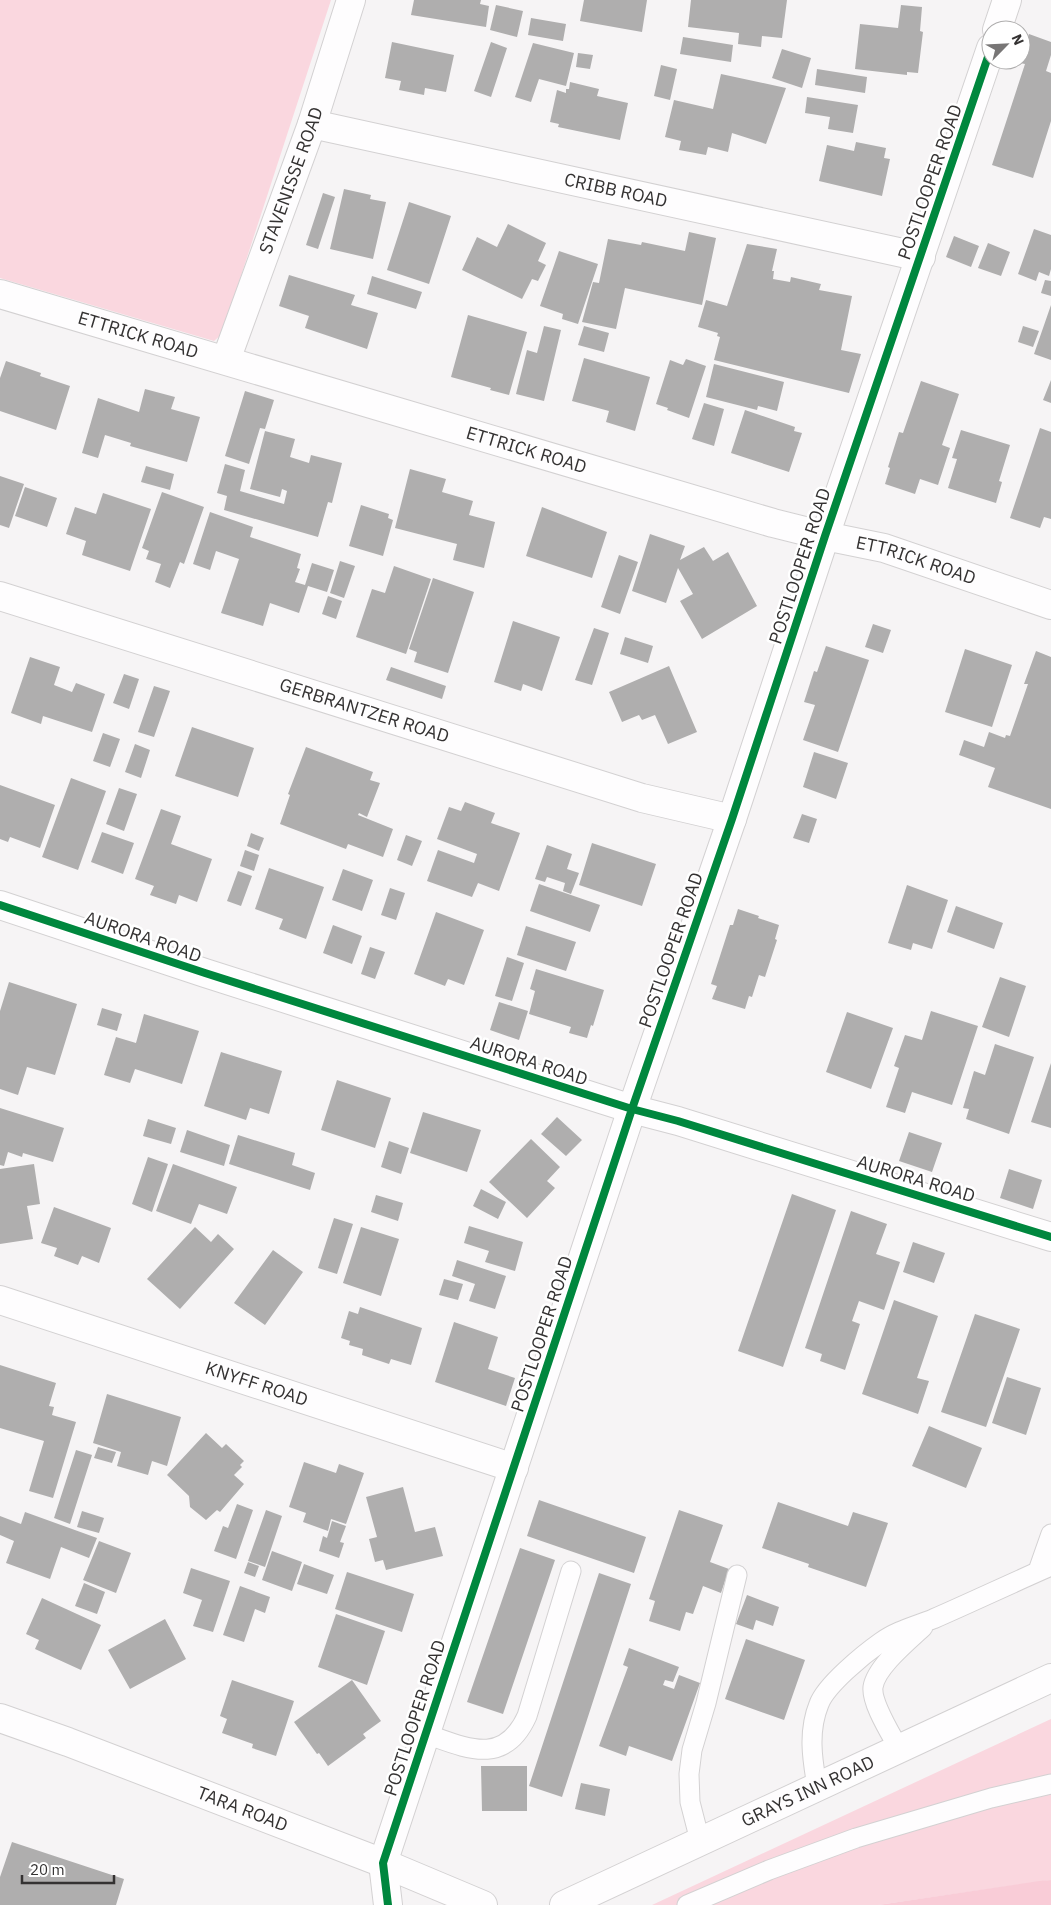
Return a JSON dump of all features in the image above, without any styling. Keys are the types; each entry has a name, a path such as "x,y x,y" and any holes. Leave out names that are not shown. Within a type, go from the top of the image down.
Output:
{"street":[{"name":"STAVENISSE ROAD","path":"226,360 312,124 351,0"},
{"path":"1000,20 1007,0"},
{"name":"POSTLOOPER ROAD","path":"383,1862 632,1109 732,820 825,536 984,70"},
{"name":"CRIBB ROAD","path":"312,124 921,258"},
{"name":"ETTRICK ROAD","path":"0,294 763,520 825,536 884,548 1051,604"},
{"name":"GERBRANTZER ROAD","path":"0,596 642,798 732,820"},
{"name":"AURORA ROAD","path":"0,905 205,974 632,1109 678,1121 1051,1237"},
{"name":"KNYFF ROAD","path":"0,1300 514,1468"},
{"name":"GRAYS INN ROAD","path":"564,1905 1051,1678"},
{"name":"TARA ROAD","path":"0,1718 383,1862 483,1905"},
{"path":"383,1862 388,1905"}],"lane":[{"path":"817,1786 811,1754 813,1721 820,1701 836,1681 881,1642 905,1629 1044,1569 1051,1534"},
{"path":"426,1734 471,1750 484,1750 502,1744 516,1735 527,1716 571,1571"},
{"path":"700,1841 690,1802 689,1774 691,1758 737,1575"},
{"path":"899,1749 875,1701 873,1688 877,1677 889,1660 931,1619"},
{"path":"687,1905 769,1870 856,1838 991,1798 1051,1784"}],"shaded area":[{"path":"0,0 331,0 222,334 214,341 0,278"},
{"path":"1051,1719 1051,1880 878,1905 652,1905"},
{"path":"1051,1880 1051,1905 878,1905 1039,1881"}],"building":[{"path":"414,0 481,0 480,4 489,6 486,27 411,15"},
{"path":"584,0 647,0 642,32 580,21"},
{"path":"691,0 787,0 782,38 762,36 761,47 738,44 739,33 688,27"},
{"path":"496,5 523,11 517,37 490,30"},
{"path":"901,5 922,7 920,31 923,32 918,73 907,72 907,75 855,69 860,24 898,28"},
{"path":"531,18 566,24 563,41 528,35"},
{"path":"1031,35 1051,42 1051,55 1046,71 1051,73 1051,121 1033,178 992,165 1023,70 1031,70"},
{"path":"683,37 733,45 731,62 680,54"},
{"path":"392,42 454,55 446,92 425,88 424,95 399,90 401,81 385,78"},
{"path":"491,42 507,48 491,97 474,91"},
{"path":"533,43 574,53 566,86 539,79 531,102 515,97"},
{"path":"782,49 811,58 802,88 772,78"},
{"path":"578,53 593,55 590,69 576,67"},
{"path":"661,65 677,69 670,100 654,96"},
{"path":"817,69 867,77 865,93 815,85"},
{"path":"721,74 786,88 766,144 732,133 728,152 708,147 706,155 679,150 681,141 665,137 674,100 713,109"},
{"path":"570,82 599,89 597,96 628,103 620,140 558,127 559,124 550,122 557,90 566,93"},
{"path":"807,97 858,105 853,133 828,129 830,117 805,113"},
{"path":"856,142 886,148 884,158 890,159 882,196 819,181 827,145 854,151"},
{"path":"344,189 371,195 370,199 386,202 373,259 330,249"},
{"path":"323,193 335,197 318,249 306,245"},
{"path":"409,202 451,216 429,284 387,270"},
{"path":"508,224 546,243 538,261 546,265 538,281 532,279 522,299 462,270 477,237 497,247"},
{"path":"1034,229 1051,235 1051,269 1049,276 1039,272 1036,281 1018,274"},
{"path":"689,232 716,238 702,305 625,288 616,329 582,322 593,282 599,283 608,239 641,245 642,242 685,251"},
{"path":"954,236 979,246 971,267 946,257"},
{"path":"988,243 1010,252 1001,276 978,268"},
{"path":"747,244 777,249 772,271 774,271 773,279 790,282 791,277 821,284 819,290 852,296 841,350 861,354 849,393 714,360 720,337 717,336 718,333 698,327 706,300 727,306"},
{"path":"559,251 598,264 578,324 562,319 563,314 540,306"},
{"path":"289,275 355,295 351,305 378,313 367,349 305,328 309,316 279,306"},
{"path":"372,276 422,292 416,309 367,294"},
{"path":"1045,280 1051,281 1051,296 1041,293"},
{"path":"1051,305 1051,360 1034,354"},
{"path":"468,315 527,332 509,395 451,377"},
{"path":"544,326 561,330 544,401 516,394 527,350 537,353"},
{"path":"584,326 609,333 604,352 578,345"},
{"path":"1023,326 1039,331 1033,347 1018,342"},
{"path":"584,358 650,377 635,431 606,422 609,411 572,401"},
{"path":"686,359 706,366 689,418 656,404 670,360 683,365"},
{"path":"6,361 41,373 40,376 70,386 56,430 0,411 0,378"},
{"path":"714,364 784,382 777,411 758,406 757,410 706,397"},
{"path":"1051,380 1051,403 1043,400"},
{"path":"921,381 959,394 942,445 950,448 938,485 920,479 915,494 885,484 890,468 888,467 899,432 903,433"},
{"path":"145,389 175,397 171,409 200,417 187,462 130,446 131,443 105,435 98,458 82,453 98,398 139,412"},
{"path":"245,391 274,400 265,429 260,428 249,464 225,456"},
{"path":"704,403 724,409 714,446 692,439"},
{"path":"745,410 795,427 794,431 802,433 789,472 731,453"},
{"path":"1040,428 1051,432 1051,519 1044,517 1040,528 1010,518"},
{"path":"961,430 1010,445 999,481 1002,482 996,503 948,488 957,459 952,458"},
{"path":"265,431 295,439 290,457 309,463 311,455 342,463 332,503 328,502 318,537 224,510 227,496 217,493 225,464 245,470 240,491 284,504 287,491 282,489 280,497 250,489"},
{"path":"146,466 174,474 170,490 141,482"},
{"path":"410,469 446,479 442,492 473,501 469,515 495,522 484,568 453,560 457,544 395,528"},
{"path":"0,476 24,484 9,528 0,525"},
{"path":"25,487 57,498 47,527 15,516"},
{"path":"162,492 204,507 184,564 180,562 170,588 155,582 161,564 146,559 149,551 142,548"},
{"path":"103,493 151,509 130,571 82,555 86,541 66,534 75,507 96,514"},
{"path":"361,505 389,514 388,518 393,520 383,556 349,546"},
{"path":"542,507 607,532 592,578 526,556"},
{"path":"210,512 253,527 250,537 301,554 297,568 300,569 295,582 305,585 312,563 334,570 327,592 308,586 299,613 270,603 263,626 221,613 239,559 216,551 210,570 193,564"},
{"path":"650,534 685,546 680,560 704,547 713,561 728,552 757,606 702,639 680,601 693,594 678,568 666,603 632,591"},
{"path":"619,555 638,562 620,614 601,607"},
{"path":"340,561 355,566 344,598 330,593"},
{"path":"394,566 431,579 406,654 356,637 372,589 385,593"},
{"path":"433,578 474,592 448,673 414,662 417,652 409,649"},
{"path":"328,596 342,601 336,619 322,614"},
{"path":"513,621 560,637 542,691 523,684 521,691 494,682"},
{"path":"873,624 891,630 883,653 865,647"},
{"path":"594,628 609,633 592,685 575,680"},
{"path":"625,637 653,646 648,663 620,654"},
{"path":"826,646 869,660 838,752 803,740 815,705 804,702 814,671 817,672"},
{"path":"965,649 1012,665 992,727 945,712"},
{"path":"1036,651 1051,657 1051,809 988,787 995,768 959,755 964,740 984,747 989,732 1005,738 1006,735 1010,736 1028,684 1024,684"},
{"path":"30,657 60,667 54,685 72,692 76,683 105,694 92,732 43,716 41,724 11,713"},
{"path":"669,666 697,732 668,744 655,715 642,720 639,715 622,722 609,692"},
{"path":"391,667 446,686 442,699 386,680"},
{"path":"124,674 139,679 129,709 113,703"},
{"path":"154,686 170,691 154,737 138,732"},
{"path":"192,727 254,748 238,797 175,776"},
{"path":"103,733 120,739 110,767 93,761"},
{"path":"135,744 150,750 141,778 125,772"},
{"path":"306,747 373,772 370,780 380,783 367,817 359,813 358,815 393,829 383,857 348,844 346,849 280,824 290,795 288,794"},
{"path":"814,752 848,763 836,799 803,787"},
{"path":"71,778 106,791 78,870 42,857"},
{"path":"0,785 55,805 40,848 10,837 8,842 0,839"},
{"path":"119,788 137,794 124,831 106,824"},
{"path":"465,802 495,813 491,823 520,833 499,891 478,883 472,897 427,881 438,850 474,863 477,854 437,839 449,807 461,811"},
{"path":"161,809 181,816 171,844 212,859 197,902 179,895 176,904 150,895 154,886 135,879"},
{"path":"802,814 817,819 809,843 793,838"},
{"path":"102,832 134,843 123,874 91,862"},
{"path":"251,833 264,838 259,851 247,846"},
{"path":"406,835 422,841 412,866 397,860"},
{"path":"592,843 656,864 642,906 579,885"},
{"path":"547,845 572,854 567,869 579,873 571,894 563,891 565,883 547,877 545,882 535,879"},
{"path":"245,850 259,855 254,871 240,866"},
{"path":"269,868 324,887 306,939 279,929 283,919 255,909"},
{"path":"343,869 373,880 362,911 332,900"},
{"path":"238,871 252,876 241,906 227,901"},
{"path":"539,884 600,905 590,932 530,911"},
{"path":"907,885 948,900 932,949 913,943 911,950 888,943"},
{"path":"390,888 405,893 396,920 381,915"},
{"path":"956,906 1003,923 994,949 947,932"},
{"path":"738,909 779,925 775,939 777,940 765,977 759,975 752,997 749,996 745,1009 712,999 717,986 711,984 730,925 733,925"},
{"path":"436,912 484,930 464,985 448,979 445,986 414,974"},
{"path":"333,925 362,936 352,964 323,953"},
{"path":"526,926 576,942 566,971 517,955"},
{"path":"370,947 385,952 375,979 361,974"},
{"path":"507,957 524,963 512,1001 495,996"},
{"path":"536,969 604,990 593,1026 591,1025 587,1038 569,1033 571,1027 529,1014 535,991 530,989"},
{"path":"1000,977 1026,986 1009,1037 982,1027"},
{"path":"9,982 77,1004 55,1075 27,1067 18,1095 0,1089 0,1011"},
{"path":"499,1002 528,1011 519,1040 490,1030"},
{"path":"102,1008 122,1014 117,1031 97,1025"},
{"path":"931,1011 978,1026 952,1105 912,1092 905,1113 886,1107 899,1068 894,1066 905,1035 922,1040"},
{"path":"847,1012 893,1028 871,1089 826,1072"},
{"path":"144,1014 199,1031 182,1084 135,1069 130,1083 104,1075 116,1037 136,1043"},
{"path":"995,1044 1034,1057 1009,1134 966,1119 969,1109 963,1108 974,1071 985,1075"},
{"path":"221,1052 282,1071 269,1114 250,1108 246,1120 204,1106"},
{"path":"1051,1063 1051,1128 1031,1122"},
{"path":"337,1080 391,1098 375,1148 321,1130"},
{"path":"0,1108 64,1128 53,1162 23,1153 22,1157 8,1152 4,1166 0,1165"},
{"path":"423,1112 481,1130 467,1172 410,1153"},
{"path":"557,1117 582,1140 566,1156 541,1134"},
{"path":"148,1119 176,1128 171,1144 143,1136"},
{"path":"187,1130 230,1145 224,1166 180,1152"},
{"path":"909,1132 942,1143 932,1172 899,1161"},
{"path":"238,1135 295,1153 292,1165 315,1173 310,1190 229,1164"},
{"path":"531,1139 560,1167 547,1181 555,1188 527,1218 489,1182"},
{"path":"389,1141 409,1148 401,1174 381,1167"},
{"path":"148,1157 168,1164 152,1212 132,1204"},
{"path":"34,1164 40,1204 27,1206 33,1239 0,1244 0,1169"},
{"path":"173,1164 237,1187 227,1214 199,1204 191,1224 156,1211"},
{"path":"1009,1169 1042,1180 1033,1209 1000,1198"},
{"path":"481,1189 506,1202 498,1219 473,1206"},
{"path":"792,1194 836,1210 783,1367 738,1351"},
{"path":"376,1195 403,1203 398,1221 371,1212"},
{"path":"54,1207 111,1228 99,1263 82,1256 78,1265 54,1256 57,1248 41,1243"},
{"path":"851,1211 887,1224 876,1254 900,1262 884,1310 859,1301 852,1321 860,1324 845,1370 820,1361 822,1354 805,1348"},
{"path":"334,1218 353,1224 337,1274 318,1268"},
{"path":"469,1226 523,1242 515,1271 485,1262 489,1251 464,1243"},
{"path":"195,1227 211,1242 218,1234 234,1249 180,1309 147,1279"},
{"path":"361,1227 399,1239 381,1296 343,1283"},
{"path":"913,1242 945,1253 934,1283 903,1272"},
{"path":"273,1250 303,1272 265,1325 234,1303"},
{"path":"457,1260 506,1276 495,1309 469,1301 475,1284 452,1276"},
{"path":"444,1279 463,1284 458,1300 439,1295"},
{"path":"894,1300 938,1316 917,1378 929,1381 918,1414 862,1394"},
{"path":"360,1307 422,1328 411,1365 391,1359 389,1364 362,1355 363,1349 349,1345 350,1341 341,1338 349,1311 358,1314"},
{"path":"975,1314 1020,1329 986,1427 941,1412"},
{"path":"454,1322 498,1337 488,1369 515,1378 506,1406 435,1382"},
{"path":"0,1365 56,1383 49,1406 54,1407 52,1415 76,1422 53,1498 29,1491 44,1441 0,1428"},
{"path":"1007,1377 1041,1388 1026,1435 992,1423"},
{"path":"107,1394 181,1417 167,1466 152,1461 148,1475 117,1466 121,1452 93,1443"},
{"path":"929,1426 982,1448 966,1488 912,1466"},
{"path":"206,1433 222,1448 226,1444 244,1461 240,1465 242,1467 234,1475 244,1484 220,1512 217,1510 206,1520 190,1507 189,1496 167,1475"},
{"path":"98,1447 116,1452 112,1463 94,1458"},
{"path":"76,1450 92,1455 70,1524 54,1518"},
{"path":"304,1462 336,1473 339,1464 364,1473 346,1524 331,1519 328,1531 303,1522 306,1513 289,1507"},
{"path":"403,1487 415,1532 435,1527 443,1556 386,1570 383,1560 375,1562 369,1539 377,1537 366,1497"},
{"path":"539,1500 646,1537 634,1573 527,1536"},
{"path":"778,1502 848,1526 853,1512 888,1523 866,1587 808,1567 809,1564 762,1548"},
{"path":"237,1504 253,1510 236,1559 214,1551 223,1526 228,1528"},
{"path":"266,1510 282,1516 265,1567 248,1561"},
{"path":"679,1510 723,1525 710,1562 729,1569 721,1593 703,1586 693,1614 686,1612 680,1631 649,1621 655,1601 649,1599"},
{"path":"82,1511 104,1518 99,1533 77,1527"},
{"path":"25,1512 97,1538 89,1558 61,1547 50,1579 6,1563 14,1541 0,1535 0,1516 21,1524"},
{"path":"332,1521 346,1526 340,1542 344,1543 339,1558 319,1551 323,1536 327,1538"},
{"path":"99,1541 131,1553 116,1593 83,1580"},
{"path":"520,1548 555,1560 503,1714 467,1702"},
{"path":"272,1551 302,1562 292,1591 262,1580"},
{"path":"248,1562 259,1566 255,1577 244,1573"},
{"path":"304,1564 334,1575 327,1594 297,1584"},
{"path":"191,1568 230,1581 213,1632 193,1626 202,1600 183,1593"},
{"path":"347,1572 414,1594 402,1632 335,1609"},
{"path":"599,1573 631,1584 562,1797 529,1786"},
{"path":"84,1583 105,1592 97,1614 75,1606"},
{"path":"240,1586 270,1597 265,1613 255,1609 244,1642 223,1635"},
{"path":"747,1595 779,1607 773,1626 756,1620 753,1630 736,1624"},
{"path":"42,1598 101,1625 81,1670 35,1649 39,1640 26,1634"},
{"path":"336,1614 385,1631 367,1685 318,1667"},
{"path":"165,1619 186,1659 130,1689 108,1650"},
{"path":"746,1639 805,1660 784,1720 725,1699"},
{"path":"629,1648 679,1667 673,1682 665,1680 663,1685 674,1689 679,1675 700,1683 672,1761 629,1746 626,1756 599,1746 628,1667 623,1665"},
{"path":"232,1680 294,1701 276,1756 252,1748 253,1744 222,1733 227,1719 220,1716"},
{"path":"352,1680 381,1721 363,1734 366,1738 328,1766 294,1722"},
{"path":"481,1766 527,1766 527,1811 482,1811"},
{"path":"581,1783 610,1789 605,1816 575,1809"},
{"path":"12,1842 124,1879 116,1905 0,1905 0,1877"}],"cycle path":[{"path":"388,1905 383,1863 632,1109 732,819 825,536 984,70"},
{"path":"0,905 205,973 632,1109 678,1121 1051,1237"}]}
